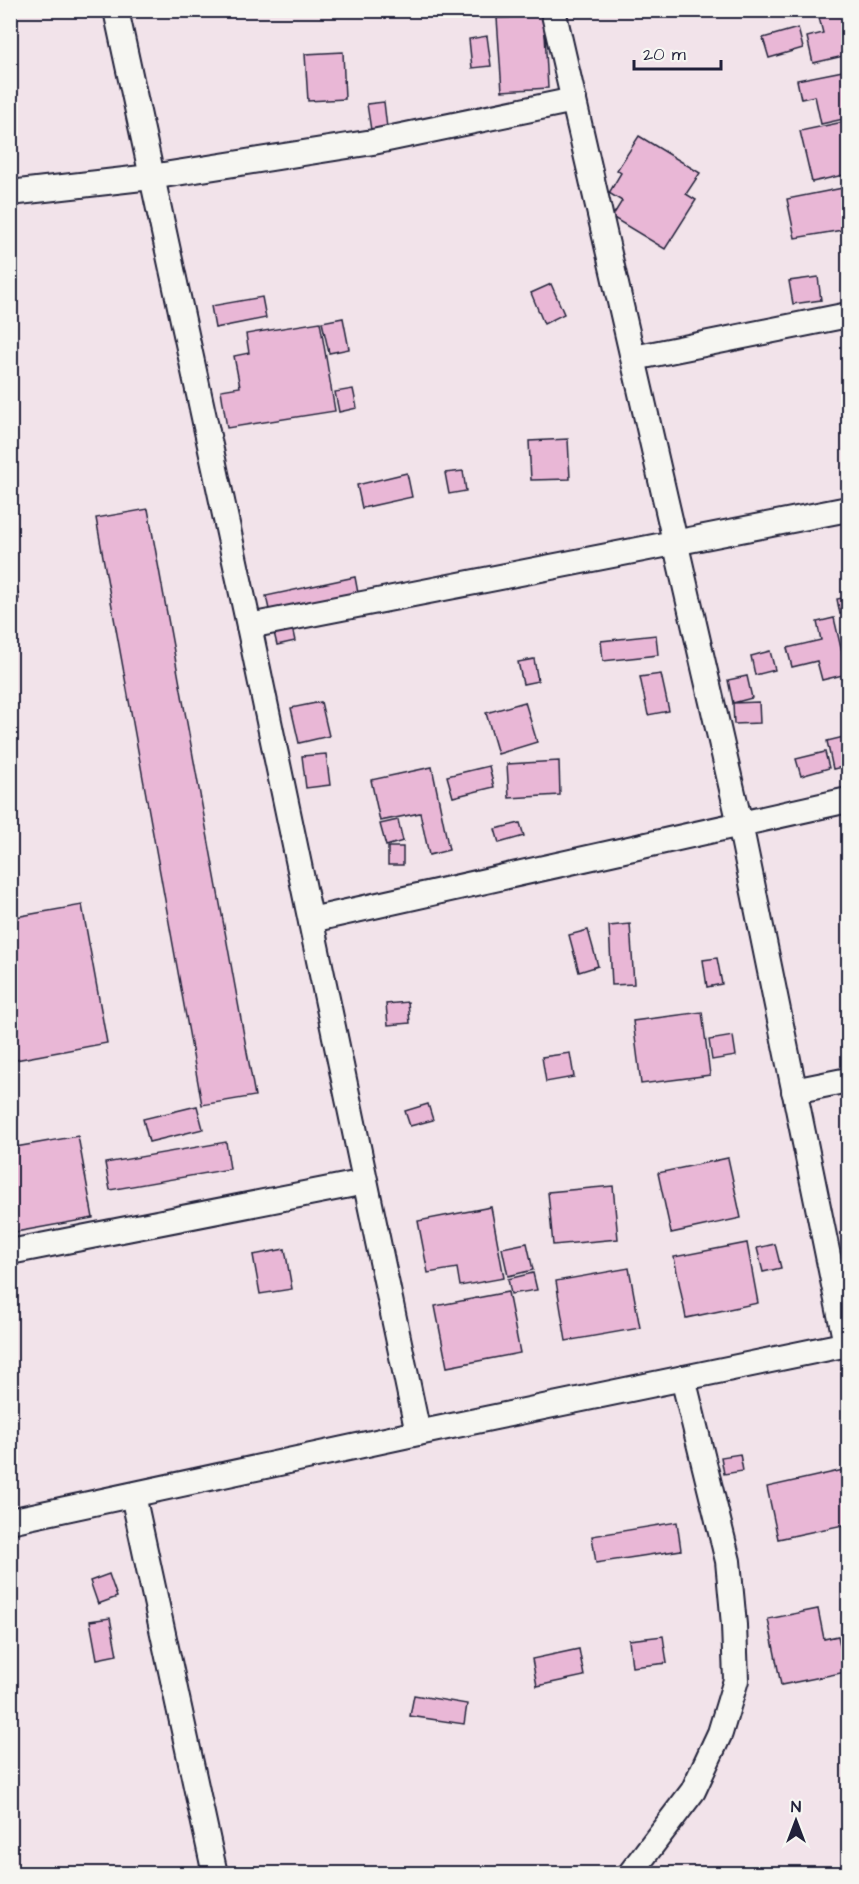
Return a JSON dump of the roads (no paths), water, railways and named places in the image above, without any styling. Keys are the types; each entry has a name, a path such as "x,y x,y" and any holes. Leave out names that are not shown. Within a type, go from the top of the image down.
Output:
{"street":[{"path":"116,10 249,626 417,1433"},
{"path":"10,1521 417,1433 847,1344 740,824 553,10"},
{"path":"10,193 151,177 373,141 574,100"},
{"path":"634,358 849,315"},
{"path":"249,626 849,509"},
{"path":"310,920 849,800"},
{"path":"794,1091 849,1080"},
{"path":"10,1252 365,1182"},
{"path":"630,1874 693,1791 720,1733 736,1680 728,1561 683,1378"},
{"path":"133,1494 215,1874"}]}
